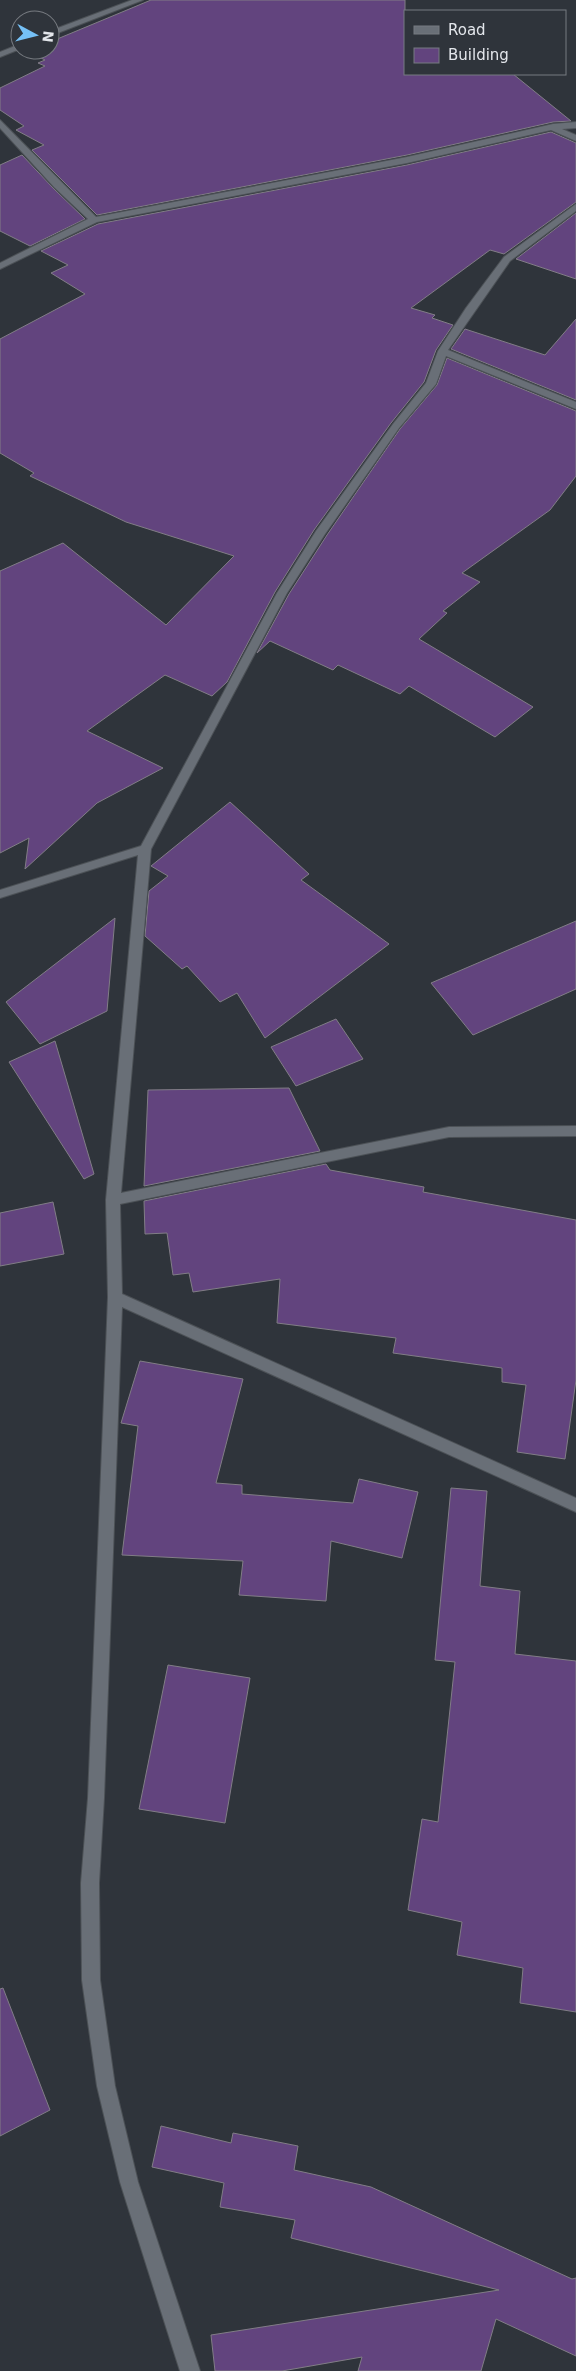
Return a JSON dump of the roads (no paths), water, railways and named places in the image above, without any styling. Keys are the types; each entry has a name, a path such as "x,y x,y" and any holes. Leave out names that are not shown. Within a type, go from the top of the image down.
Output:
{"street":[{"path":"60,30 139,0"},
{"path":"0,123 33,157 55,185 94,220"},
{"path":"0,266 94,220 407,160 553,127 576,125"},
{"path":"553,127 576,138"},
{"path":"190,2371 128,2182 106,2086 91,1980 90,1883 96,1798 115,1297 112,1200 145,849 282,593 320,533 396,426 431,384 443,351 471,308 507,258 576,207"},
{"path":"443,351 576,406"},
{"path":"0,894 145,849"},
{"path":"112,1200 449,1132 576,1131"},
{"path":"115,1297 576,1504"}]}
